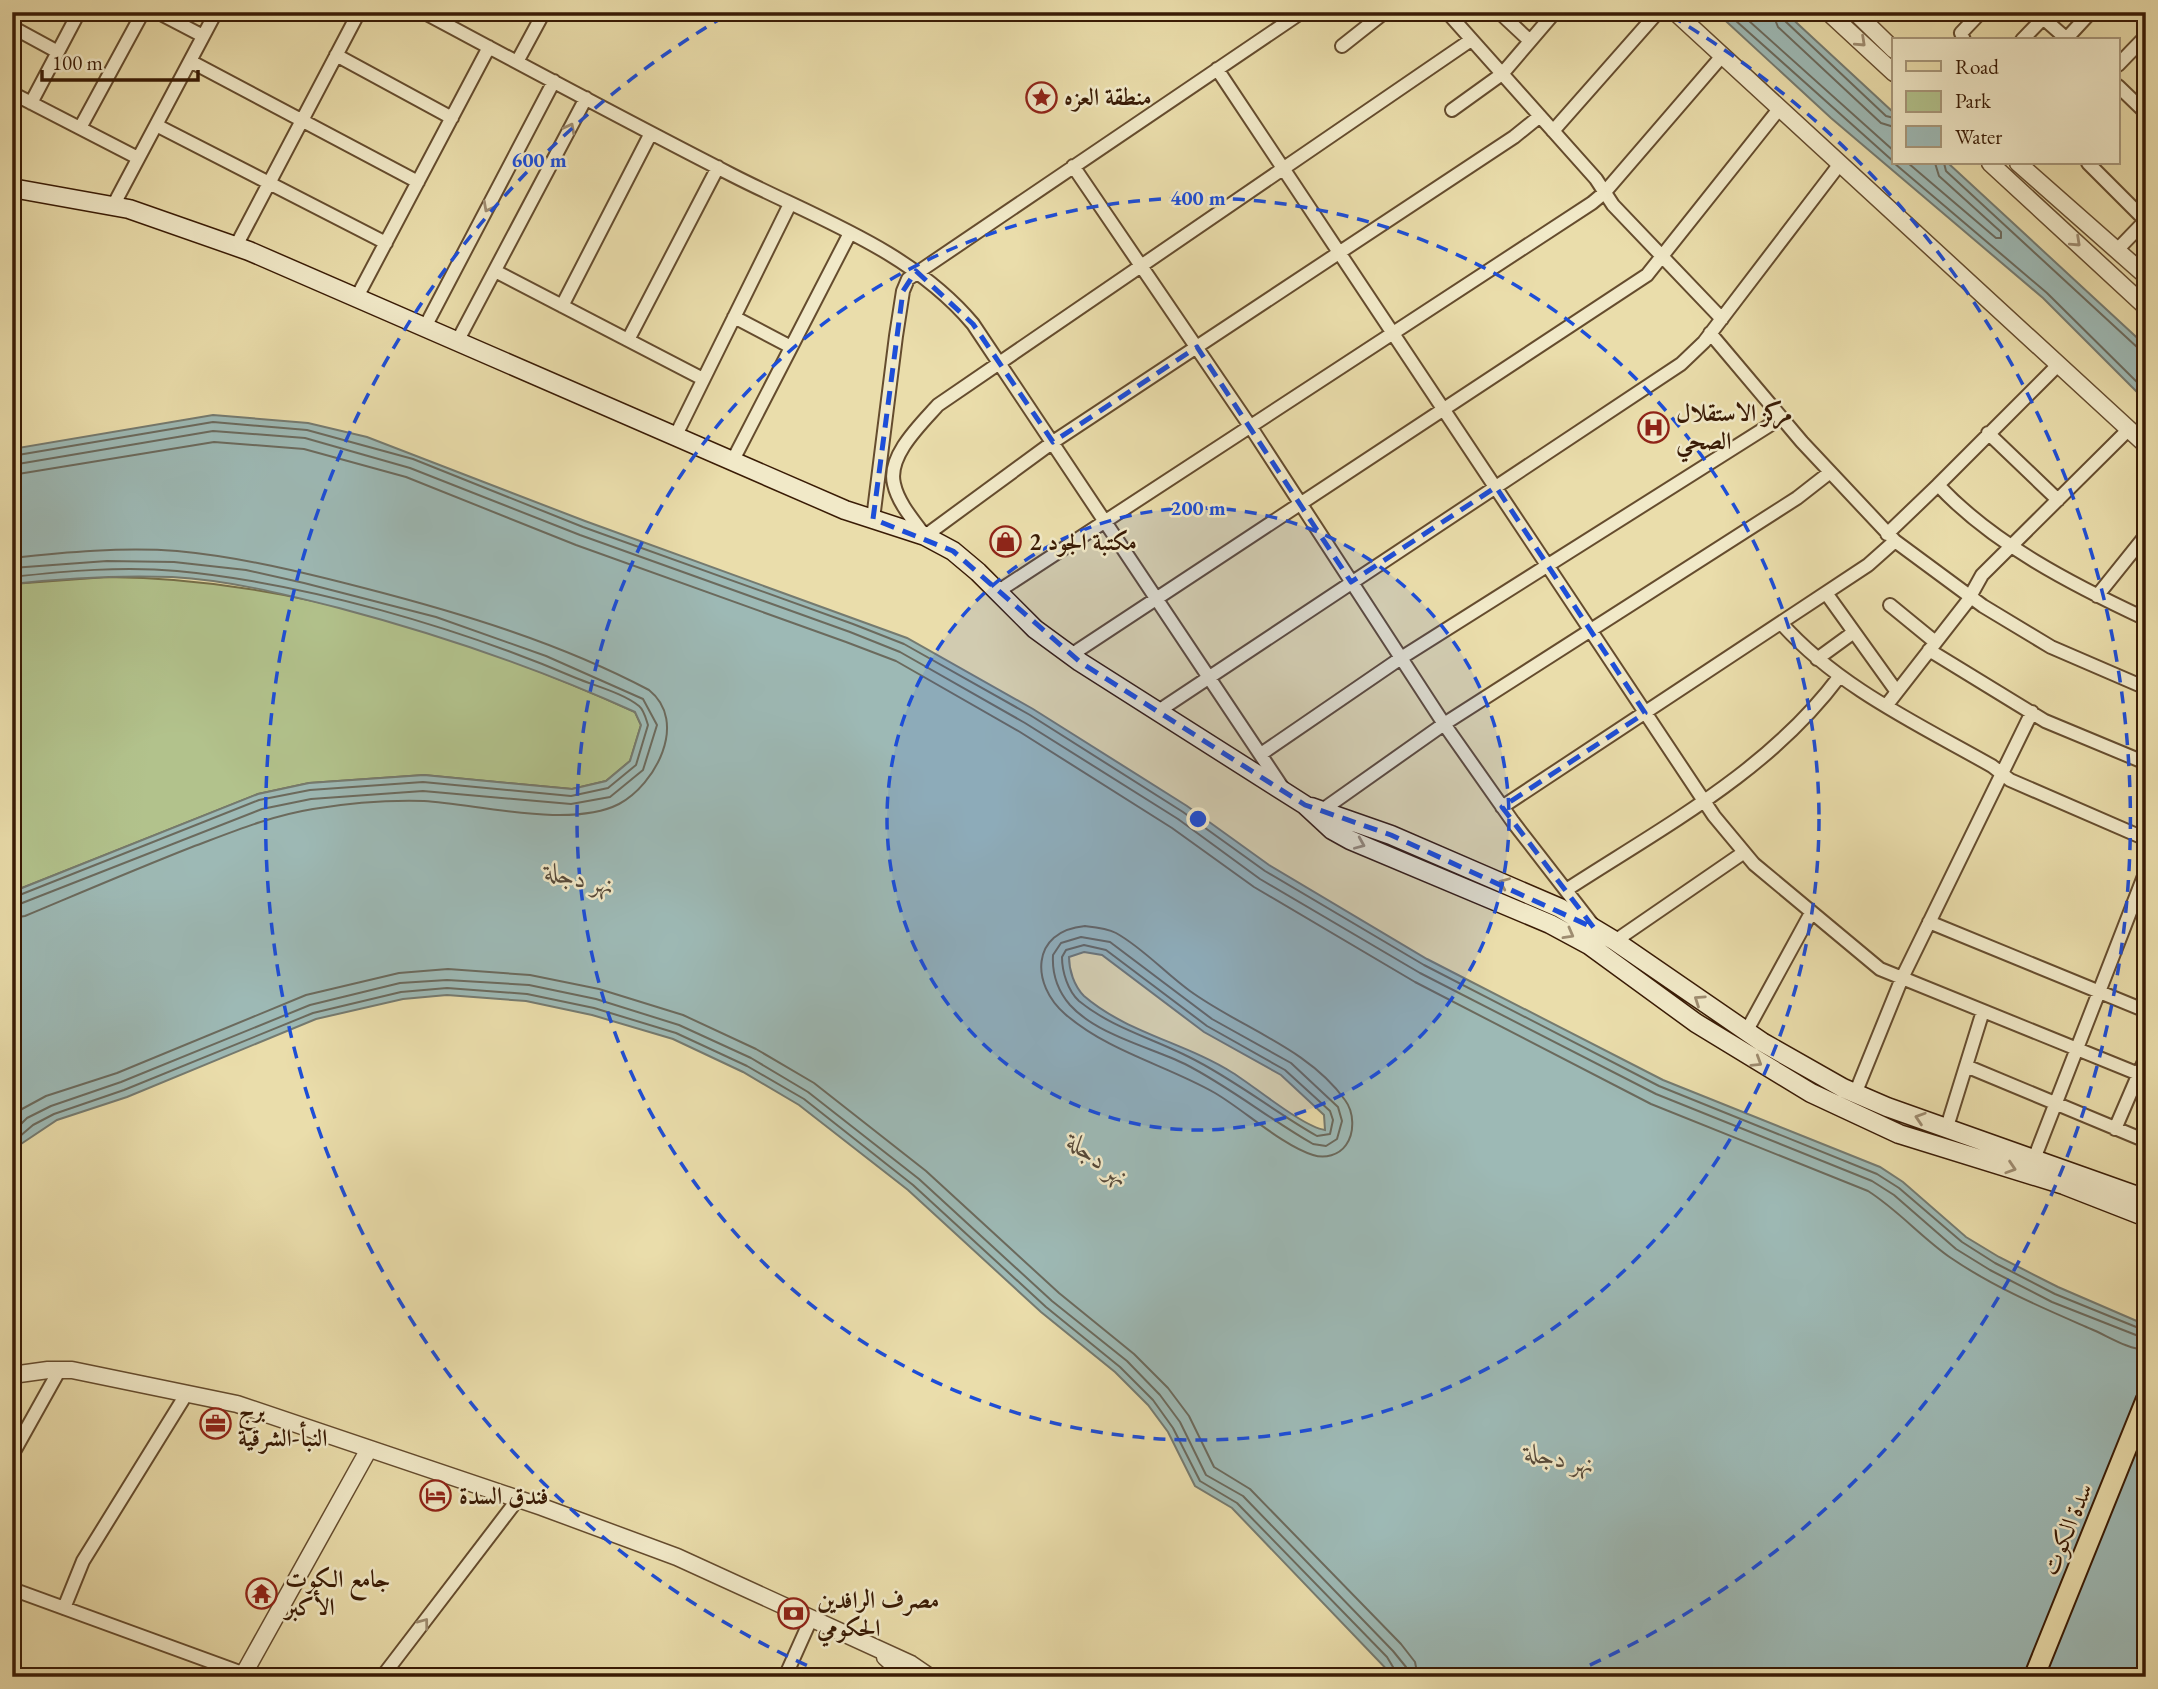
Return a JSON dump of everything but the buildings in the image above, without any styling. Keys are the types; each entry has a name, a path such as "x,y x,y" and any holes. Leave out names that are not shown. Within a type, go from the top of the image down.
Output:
{"main road":[{"path":"12,188 113,206 161,218 236,246 873,519 925,536 967,561 1034,629 1071,656 1286,793 1313,808 1391,835 1560,908 1615,941 1746,1032 1819,1077 1855,1094 1947,1127 1978,1148 2146,1217"},
{"path":"1313,808 1332,830 1350,840 1550,924 1589,945 1696,1023 1811,1093 1899,1134 2034,1159 2146,1199"},
{"name":"سدة الكوت","path":"2034,1677 2146,1400"}],"street":[{"path":"31,103 79,12"},
{"path":"80,128 143,12"},
{"path":"157,12 203,36"},
{"path":"113,206 216,12"},
{"path":"236,246 359,12"},
{"path":"423,12 651,133 850,233 916,271 956,303 1000,363 1286,793"},
{"path":"517,62 544,12"},
{"path":"873,519 903,291 916,271 1302,12"},
{"path":"1342,46 1385,12"},
{"path":"1447,12 1596,179 1604,193 1721,319"},
{"path":"1500,12 1531,41"},
{"path":"1452,110 1502,74 1555,12"},
{"path":"1553,131 1658,12"},
{"path":"1675,12 2146,445"},
{"path":"1828,12 1892,71"},
{"path":"1855,12 1892,48"},
{"path":"1963,38 1961,33 1981,12"},
{"path":"2068,38 2091,12"},
{"path":"2024,38 2046,15 2066,38"},
{"path":"12,27 58,52"},
{"path":"2120,63 2146,36"},
{"path":"1471,40 938,405 897,460 893,484 925,536 1053,442 1514,137 1540,116"},
{"path":"357,298 489,47"},
{"path":"336,55 452,118"},
{"path":"998,593 1604,193 1721,56"},
{"path":"190,61 418,182"},
{"path":"1217,69 1704,801 1743,852 1870,963 2142,1076"},
{"path":"425,327 554,81"},
{"path":"2120,88 2146,113"},
{"path":"12,93 138,158"},
{"path":"458,340 586,98"},
{"path":"1071,656 1442,409 1636,284 1662,257 1779,109"},
{"path":"156,125 386,243"},
{"path":"562,306 651,133"},
{"path":"1991,164 2146,307"},
{"path":"2019,164 2146,276"},
{"path":"2089,164 2146,220 2118,249"},
{"path":"1157,712 1681,364 1710,333 1839,165"},
{"path":"1073,166 1250,426 1444,724 1502,807 1594,928"},
{"path":"628,340 718,167"},
{"path":"676,435 790,204"},
{"path":"2055,222 2067,206"},
{"path":"733,460 850,233"},
{"path":"495,271 703,379"},
{"path":"734,317 791,347"},
{"path":"1710,333 1829,473 1891,538 1970,596 2051,647 2146,688"},
{"path":"1502,807 1868,565 1938,485 2058,365"},
{"path":"1261,754 1401,658 1546,564 1781,418"},
{"path":"1886,706 1970,596 1982,575 2128,430"},
{"path":"1988,433 2058,500"},
{"path":"1313,808 1785,505 1829,473"},
{"path":"1938,485 1962,510 2012,545 2097,596 2146,620"},
{"path":"2097,596 2146,535"},
{"path":"1826,593 1897,692"},
{"path":"1890,605 1932,646 2045,721 2146,763"},
{"path":"1781,622 1839,677 1886,706 2002,774 2146,839"},
{"path":"1817,659 1854,632"},
{"path":"1566,890 1704,801 1773,750 1812,711 1839,677"},
{"path":"1855,1094 1902,978 2032,712"},
{"path":"1615,941 1743,852"},
{"path":"2034,1159 2146,871"},
{"path":"1746,1032 1811,913"},
{"path":"1929,922 2146,1011"},
{"path":"1947,1127 1983,1011"},
{"path":"2115,1129 2142,1076 2146,1056"},
{"path":"1966,1066 2146,1142"},
{"path":"12,1455 60,1369"},
{"path":"12,1375 60,1369 237,1404 518,1499 677,1557 911,1664 930,1677"},
{"path":"64,1608 83,1561 187,1394"},
{"path":"12,1589 246,1675 369,1449"},
{"path":"382,1677 518,1499"},
{"path":"785,1677 811,1619"},
{"path":"875,1648 907,1677"}],"highlighted area":[{"path":"916,271 973,324 1053,442 1197,347 1351,582 1496,487 1645,713 1502,807 1594,928 1391,835 1305,805 1080,662 953,551 873,519 903,291"}],"green space":[{"path":"107,577 175,580 311,600 377,617 508,659 635,712 641,725 630,761 606,781 572,789 424,775 309,783 258,794 12,892 12,584"}],"water":[{"path":"1716,12 1785,12 1892,111 1892,164 1949,164 2146,346 2146,401 2043,298 1831,118"},
{"name":"نهر دجلة","path":"213,415 308,423 367,437 585,521 907,638 1033,709 1187,806 1269,865 1427,959 1663,1080 1880,1167 1903,1182 1966,1237 1999,1257 2058,1287 2146,1325 2146,1677 1394,1677 1232,1508 1195,1486 1168,1432 1148,1405 1115,1372 1041,1312 908,1190 799,1105 743,1072 673,1039 592,1015 526,1001 447,995 403,999 316,1019 127,1097 57,1120 12,1150 12,892 258,794 309,783 424,775 572,789 606,781 630,761 641,725 635,712 526,667 415,629 277,593 235,584 172,577 132,576 12,584 12,449","holes":["1084,952 1102,955 1204,1032 1281,1075 1324,1115 1325,1130 1304,1122 1215,1063 1138,1029 1101,1009 1084,996 1073,978 1069,957"]}],"place":[{"name":"منطقة العزه","path":"1041,97"},
{"name":"مركز الاستقلال الصحي","path":"1653,427"},
{"name":"مكتبة الجود 2","path":"1006,542"},
{"name":"برج النبأ-الشرقية","path":"215,1424"},
{"name":"فندق السدة","path":"436,1496"},
{"name":"جامع الكوت الأكبر","path":"262,1593"},
{"name":"مصرف الرافدين الحكومي","path":"794,1614"}]}
